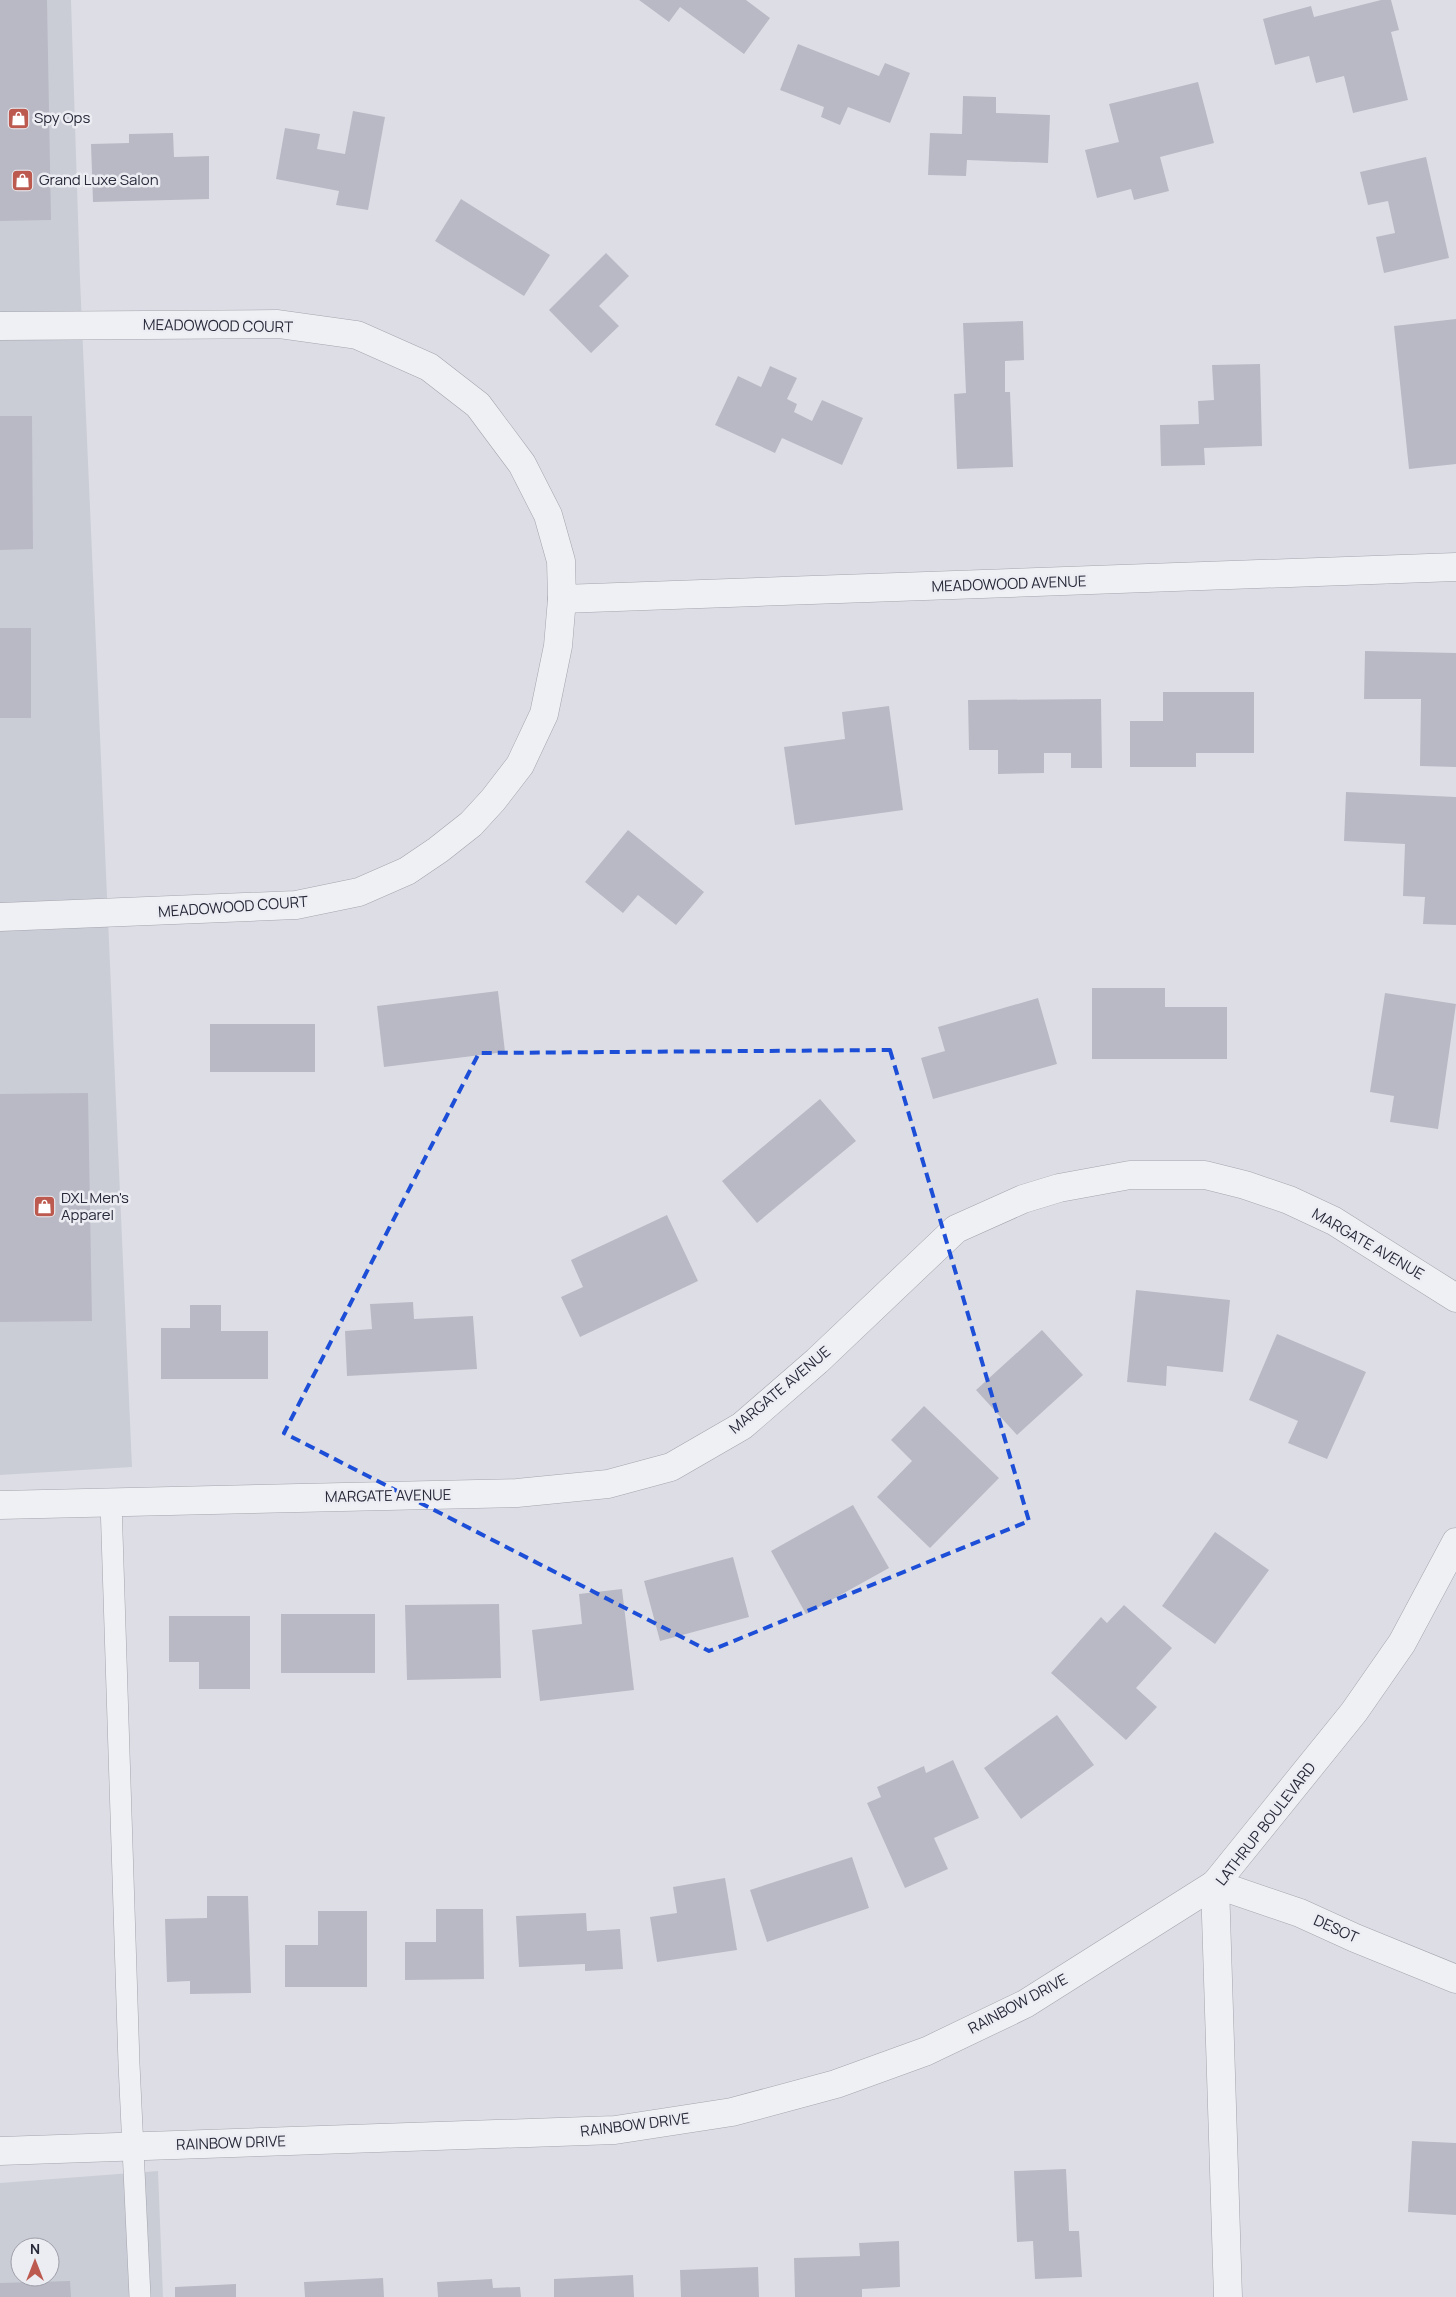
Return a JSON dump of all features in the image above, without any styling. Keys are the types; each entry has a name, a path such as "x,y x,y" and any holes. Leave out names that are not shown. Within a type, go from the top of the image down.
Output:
{"street":[{"name":"MEADOWOOD COURT","path":"0,326 278,324 356,335 429,367 478,405 522,464 548,516 560,561 562,599 558,646 544,714 520,764 494,800 471,824 407,871 359,892 296,905 0,916"},
{"name":"MEADOWOOD AVENUE","path":"562,599 1456,567"},
{"name":"MARGATE AVENUE","path":"0,1505 517,1493 608,1484 671,1467 742,1426 816,1361 956,1229 1023,1199 1059,1188 1130,1174 1205,1175 1245,1185 1289,1200 1334,1221 1456,1298"},
{"name":"LATHRUP BOULEVARD","path":"1228,2297 1215,1884 1342,1729 1360,1704 1402,1643 1456,1542"},
{"name":"RAINBOW DRIVE","path":"0,2150 615,2130 732,2112 836,2084 945,2042 1025,2004 1215,1884"},
{"name":"DESOT","path":"1215,1884 1300,1913 1354,1938 1456,1978"}],"lane":[{"path":"112,1502 132,2146 140,2297"}],"highlighted area":[{"path":"890,1050 1029,1521 709,1651 284,1433 479,1053"}],"shaded area":[{"path":"0,0 71,0 80,279 132,1467 0,1475"},
{"path":"158,2171 163,2297 0,2297 0,2183"}],"building":[{"path":"0,0 47,0 51,220 0,221"},
{"path":"639,0 746,0 770,18 744,54 680,7 669,22"},
{"path":"1381,0 1391,0 1399,30 1391,32 1408,100 1353,113 1344,76 1316,83 1309,56 1275,65 1263,19 1311,6 1314,17"},
{"path":"798,44 879,76 885,63 910,73 890,123 848,107 840,125 821,117 824,107 780,90"},
{"path":"1198,82 1214,143 1160,157 1169,191 1134,200 1131,189 1097,198 1085,150 1119,142 1109,104"},
{"path":"963,96 996,97 996,113 1050,115 1048,163 967,160 966,176 928,175 930,133 962,134"},
{"path":"353,111 385,117 368,210 336,205 339,191 276,179 285,128 320,134 317,149 345,154"},
{"path":"173,133 174,157 209,156 209,199 93,202 91,144 129,143 129,134"},
{"path":"1426,157 1449,258 1384,273 1376,237 1395,233 1388,201 1368,205 1360,172"},
{"path":"461,199 550,255 524,296 435,241"},
{"path":"606,253 629,276 599,306 619,326 591,353 549,310"},
{"path":"1456,319 1456,464 1409,469 1394,326"},
{"path":"1023,321 1024,360 1005,361 1005,392 1010,392 1013,467 957,469 954,394 966,393 963,323"},
{"path":"1260,364 1262,446 1204,448 1205,465 1161,466 1160,425 1199,424 1198,401 1214,400 1212,365"},
{"path":"770,366 797,378 787,399 797,404 794,412 812,421 822,400 863,418 842,465 782,438 775,453 715,425 738,376 761,387"},
{"path":"0,416 32,416 33,549 0,550"},
{"path":"0,628 31,628 31,718 0,718"},
{"path":"1365,651 1456,653 1456,767 1420,766 1421,699 1364,699"},
{"path":"1163,692 1254,692 1254,753 1196,753 1196,767 1130,767 1130,721 1163,721"},
{"path":"1101,699 1102,768 1071,768 1071,753 1044,753 1044,773 998,774 998,750 969,750 968,700"},
{"path":"889,706 903,810 795,825 784,747 845,739 842,712"},
{"path":"1346,792 1456,797 1456,925 1423,924 1425,897 1403,896 1405,844 1344,841"},
{"path":"628,830 704,892 676,925 638,895 623,913 585,882"},
{"path":"1092,988 1165,988 1165,1007 1227,1007 1227,1059 1092,1059"},
{"path":"498,991 505,1052 384,1067 377,1006"},
{"path":"1385,993 1456,1004 1438,1129 1390,1122 1394,1096 1370,1092"},
{"path":"1038,998 1057,1064 933,1099 921,1058 945,1051 938,1027"},
{"path":"210,1024 315,1024 315,1072 210,1072"},
{"name":"DXL Men's Apparel","path":"88,1093 92,1321 0,1322 0,1094"},
{"path":"820,1099 856,1141 757,1223 722,1181"},
{"path":"667,1215 698,1281 580,1337 561,1297 583,1287 571,1260"},
{"path":"1136,1290 1230,1300 1223,1372 1167,1366 1166,1386 1127,1382"},
{"path":"413,1302 414,1319 473,1316 477,1369 347,1376 345,1331 372,1329 370,1304"},
{"path":"190,1305 221,1305 221,1331 268,1331 268,1379 161,1379 161,1328 190,1328"},
{"path":"1042,1330 1083,1375 1017,1435 976,1390"},
{"path":"1277,1334 1366,1372 1327,1459 1288,1443 1298,1421 1249,1400"},
{"path":"924,1406 999,1478 930,1548 877,1497 912,1461 891,1440"},
{"path":"853,1505 889,1568 806,1614 771,1551"},
{"path":"1215,1532 1269,1570 1215,1644 1162,1606"},
{"path":"733,1557 749,1617 660,1641 644,1581"},
{"path":"622,1589 634,1690 540,1701 532,1630 582,1624 579,1594"},
{"path":"499,1604 501,1678 407,1680 405,1605"},
{"path":"1124,1605 1172,1648 1136,1688 1157,1707 1126,1740 1051,1673 1101,1617 1107,1623"},
{"path":"281,1614 375,1614 375,1673 281,1673"},
{"path":"169,1616 250,1616 250,1689 199,1689 199,1662 169,1662"},
{"path":"1057,1715 1094,1765 1021,1819 984,1768"},
{"path":"953,1760 979,1818 934,1838 948,1869 905,1888 867,1803 881,1797 877,1787 924,1766 926,1773"},
{"path":"852,1857 869,1908 767,1942 750,1890"},
{"path":"725,1878 737,1950 657,1962 650,1917 677,1913 673,1887"},
{"path":"207,1896 248,1896 251,1993 190,1994 190,1981 167,1982 165,1919 207,1918"},
{"path":"436,1909 483,1909 484,1979 405,1980 405,1942 436,1942"},
{"path":"318,1911 367,1911 367,1987 285,1987 285,1945 318,1945"},
{"path":"586,1913 587,1931 620,1929 623,1969 585,1971 585,1964 519,1967 516,1916"},
{"path":"1412,2141 1456,2143 1456,2215 1408,2212"},
{"path":"1066,2169 1069,2231 1079,2231 1082,2277 1035,2279 1033,2241 1017,2242 1014,2171"},
{"path":"899,2241 900,2287 862,2289 862,2297 795,2297 794,2258 860,2256 859,2243"},
{"path":"758,2267 759,2297 681,2297 680,2270"},
{"path":"633,2275 634,2297 554,2297 554,2279"},
{"path":"383,2278 384,2297 305,2297 304,2282"},
{"path":"492,2279 493,2288 520,2287 521,2297 438,2297 437,2282"},
{"path":"60,2281 70,2281 71,2297 0,2297 0,2283 10,2283 10,2287 60,2287"},
{"path":"236,2284 236,2297 175,2297 175,2287"}],"place":[{"name":"Spy Ops","path":"18,118"},
{"name":"Grand Luxe Salon","path":"23,180"},
{"name":"DXL Men's Apparel","path":"45,1207"}]}
